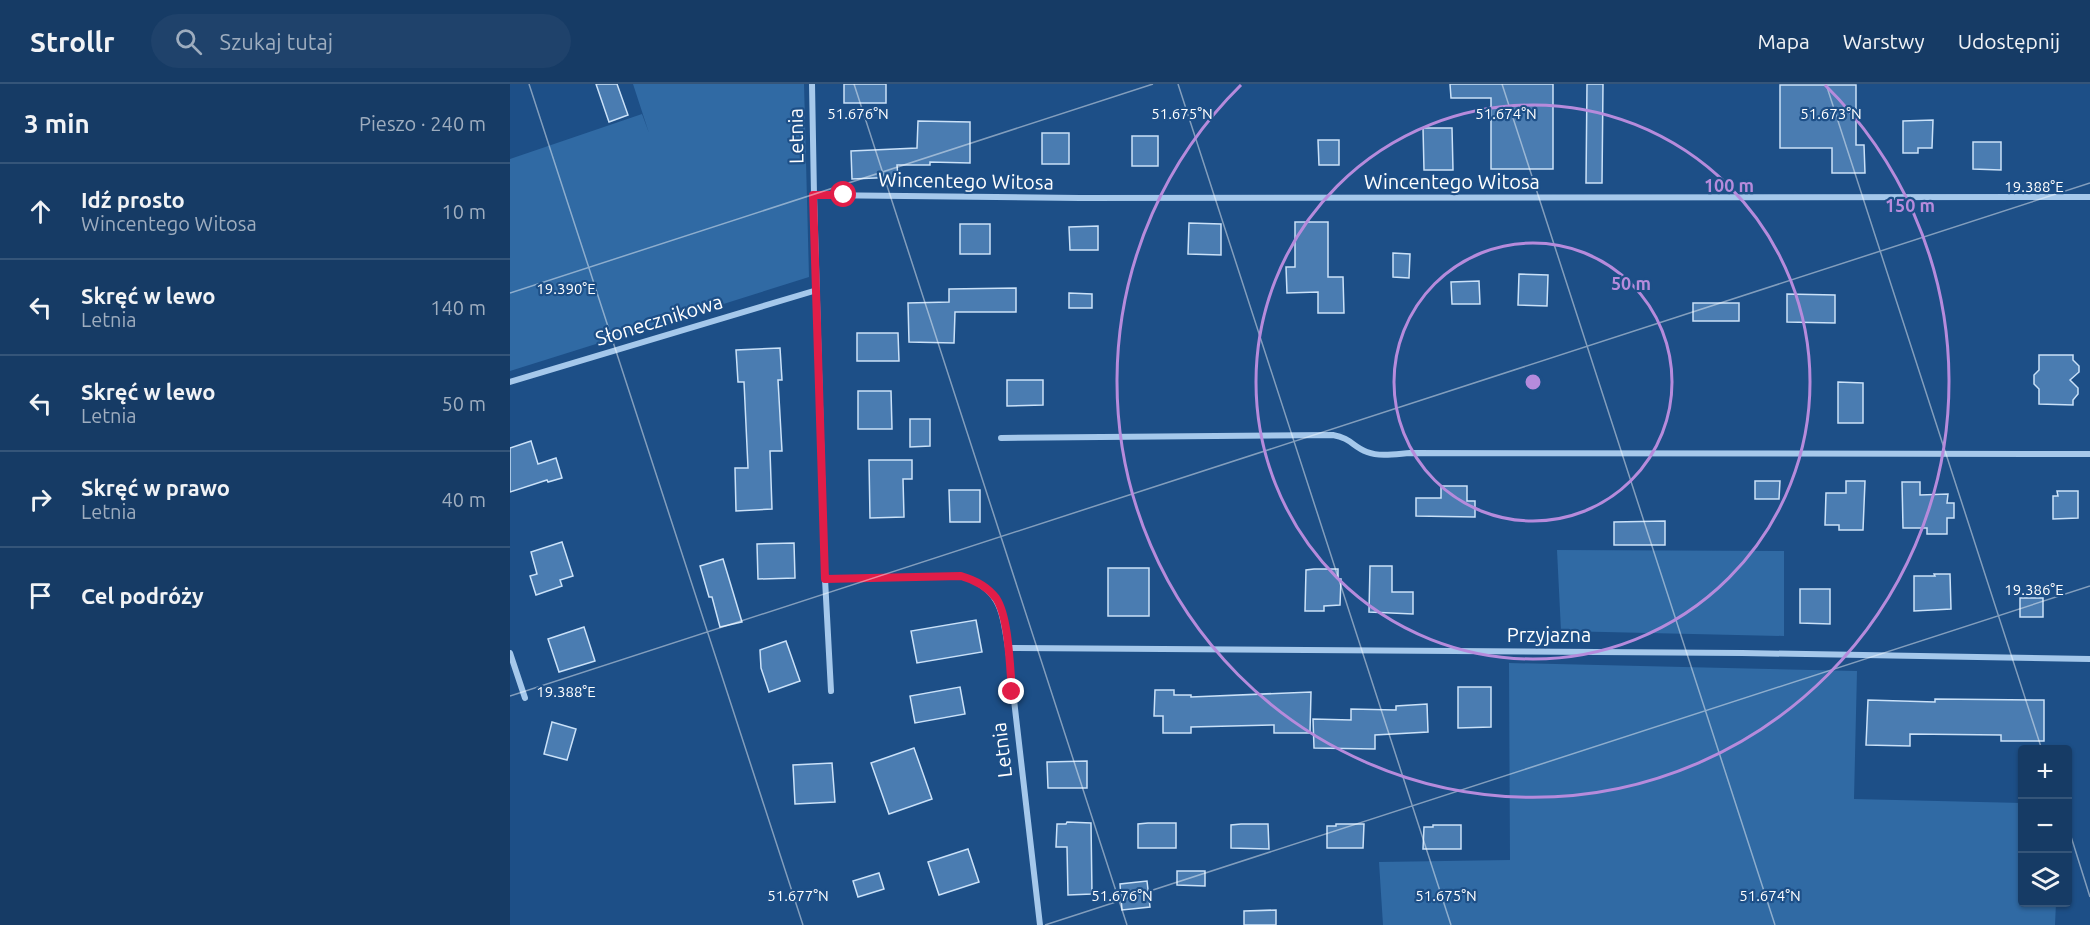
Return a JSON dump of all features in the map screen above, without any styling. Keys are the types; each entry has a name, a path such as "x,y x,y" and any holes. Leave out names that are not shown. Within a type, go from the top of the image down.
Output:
{"street":[{"name":"Letnia","path":"812,84 813,195 825,579 961,576 976,580 997,600 1008,648 1040,925"},
{"name":"Wincentego Witosa","path":"813,195 1080,198 2090,197"},
{"name":"Słonecznikowa","path":"510,382 817,290"},
{"path":"1001,438 1333,435 1345,437 1366,452 1382,455 1410,453 2090,454"},
{"path":"825,579 831,691"},
{"name":"Przyjazna","path":"1008,648 1730,652 2090,659"},
{"path":"510,652 525,698"}],"shaded area":[{"path":"633,84 804,84 809,277 510,371 510,159 642,114 649,133"},
{"path":"1557,550 1784,551 1784,636 1561,631"},
{"path":"1509,663 1857,671 1854,799 2018,803 2018,907 2056,907 2055,925 1383,925 1379,862 1510,860"}],"building":[{"path":"596,84 617,84 628,115 609,122"},
{"path":"844,84 886,84 886,103 844,103"},
{"path":"1450,84 1553,84 1553,169 1491,169 1491,98 1451,98"},
{"path":"1587,84 1603,84 1602,183 1586,183"},
{"path":"1780,85 1856,85 1856,145 1864,145 1865,173 1832,173 1832,148 1780,148"},
{"path":"1933,120 1932,148 1918,148 1918,153 1903,153 1903,121"},
{"path":"918,121 970,122 970,163 930,162 930,165 897,165 898,177 852,179 851,151 917,148"},
{"path":"1423,128 1452,128 1453,170 1424,170"},
{"path":"1042,133 1069,133 1069,164 1042,164"},
{"path":"1132,136 1158,136 1158,166 1132,166"},
{"path":"1318,140 1339,140 1339,165 1319,165"},
{"path":"1973,142 2001,142 2001,170 1973,169"},
{"path":"1295,222 1328,222 1328,277 1343,277 1344,313 1318,313 1318,292 1287,293 1286,267 1295,267"},
{"path":"1189,223 1221,224 1221,255 1188,254"},
{"path":"960,224 990,224 990,254 960,254"},
{"path":"1098,226 1098,250 1070,250 1069,227"},
{"path":"1393,253 1410,254 1409,278 1393,277"},
{"path":"1519,274 1548,275 1547,306 1518,305"},
{"path":"1479,281 1480,304 1452,304 1451,282"},
{"path":"1016,288 1016,312 955,312 954,343 909,342 908,303 949,302 949,289"},
{"path":"1069,293 1092,294 1092,308 1069,308"},
{"path":"1787,294 1835,295 1835,323 1787,322"},
{"path":"1693,303 1739,303 1739,321 1693,321"},
{"path":"857,333 898,333 899,361 857,361"},
{"path":"780,348 782,380 778,380 782,451 770,451 772,509 736,511 735,468 748,468 744,382 738,382 736,350"},
{"path":"2039,355 2073,355 2073,360 2079,366 2079,372 2070,380 2078,388 2073,405 2039,404 2039,389 2034,384 2034,375 2039,370"},
{"path":"1007,380 1043,380 1043,405 1007,406"},
{"path":"1838,382 1863,383 1863,423 1838,423"},
{"path":"858,391 891,391 892,429 858,429"},
{"path":"910,419 930,419 930,446 910,447"},
{"path":"531,441 538,464 556,458 562,478 548,482 547,480 510,492 510,448"},
{"path":"869,460 912,460 912,479 903,479 904,517 870,518"},
{"path":"1755,481 1780,481 1779,499 1755,499"},
{"path":"1846,481 1865,481 1863,530 1839,530 1839,525 1825,525 1826,493 1846,493"},
{"path":"1902,482 1920,482 1920,495 1948,494 1947,503 1954,503 1954,518 1947,518 1947,534 1927,534 1927,528 1903,528"},
{"path":"1441,486 1467,486 1467,501 1475,501 1475,517 1416,516 1416,498 1441,498"},
{"path":"949,490 980,490 980,522 950,522"},
{"path":"2057,491 2078,491 2078,518 2053,519 2053,496 2058,496"},
{"path":"1665,521 1665,545 1614,545 1614,522"},
{"path":"562,542 573,576 560,580 562,586 536,595 530,576 537,574 531,552"},
{"path":"794,543 795,578 758,579 757,544"},
{"path":"723,559 742,622 720,627 700,566"},
{"path":"1370,566 1392,566 1392,592 1413,592 1413,614 1369,612"},
{"path":"1108,568 1149,568 1149,616 1108,616"},
{"path":"1338,569 1338,579 1341,579 1340,605 1324,606 1324,611 1305,611 1306,570"},
{"path":"1934,574 1950,574 1951,609 1914,611 1914,576 1935,576"},
{"path":"1800,589 1830,589 1830,624 1800,623"},
{"path":"2020,598 2043,598 2043,617 2020,617"},
{"path":"976,620 982,652 917,663 911,631"},
{"path":"584,627 595,661 559,672 548,639"},
{"path":"786,641 800,681 769,692 761,668 760,650"},
{"path":"960,687 965,714 915,723 910,696"},
{"path":"1458,687 1491,687 1491,727 1458,728"},
{"path":"1155,690 1174,690 1174,695 1191,695 1191,697 1311,692 1310,733 1274,733 1274,725 1191,727 1191,733 1163,733 1163,716 1154,716"},
{"path":"1935,699 2044,700 2044,741 2001,741 2001,735 1910,734 1910,746 1866,745 1868,700 1935,702"},
{"path":"1427,704 1428,732 1375,735 1375,749 1314,748 1313,719 1351,720 1351,709 1396,710 1396,706"},
{"path":"552,722 576,729 567,760 544,754"},
{"path":"914,748 932,799 889,814 871,763"},
{"path":"1087,761 1087,788 1048,788 1047,762"},
{"path":"832,763 835,802 795,804 793,765"},
{"path":"1091,823 1092,894 1068,895 1067,847 1056,847 1057,824"},
{"path":"1176,823 1176,848 1138,848 1138,824"},
{"path":"1268,824 1269,849 1231,848 1231,825"},
{"path":"1336,824 1364,824 1363,848 1327,848 1327,826 1336,826"},
{"path":"1433,825 1461,825 1461,849 1423,849 1424,827 1433,827"},
{"path":"968,849 979,882 939,895 928,862"},
{"path":"1177,871 1205,871 1205,886 1177,885"},
{"path":"879,873 884,889 858,897 853,881"},
{"path":"1147,881 1150,907 1122,910 1120,884"},
{"path":"1276,910 1276,925 1244,925 1244,911"}],"route":[{"path":"844,195 813,195 825,579 961,576 976,580 997,600 1002,614 1012,692"}]}
